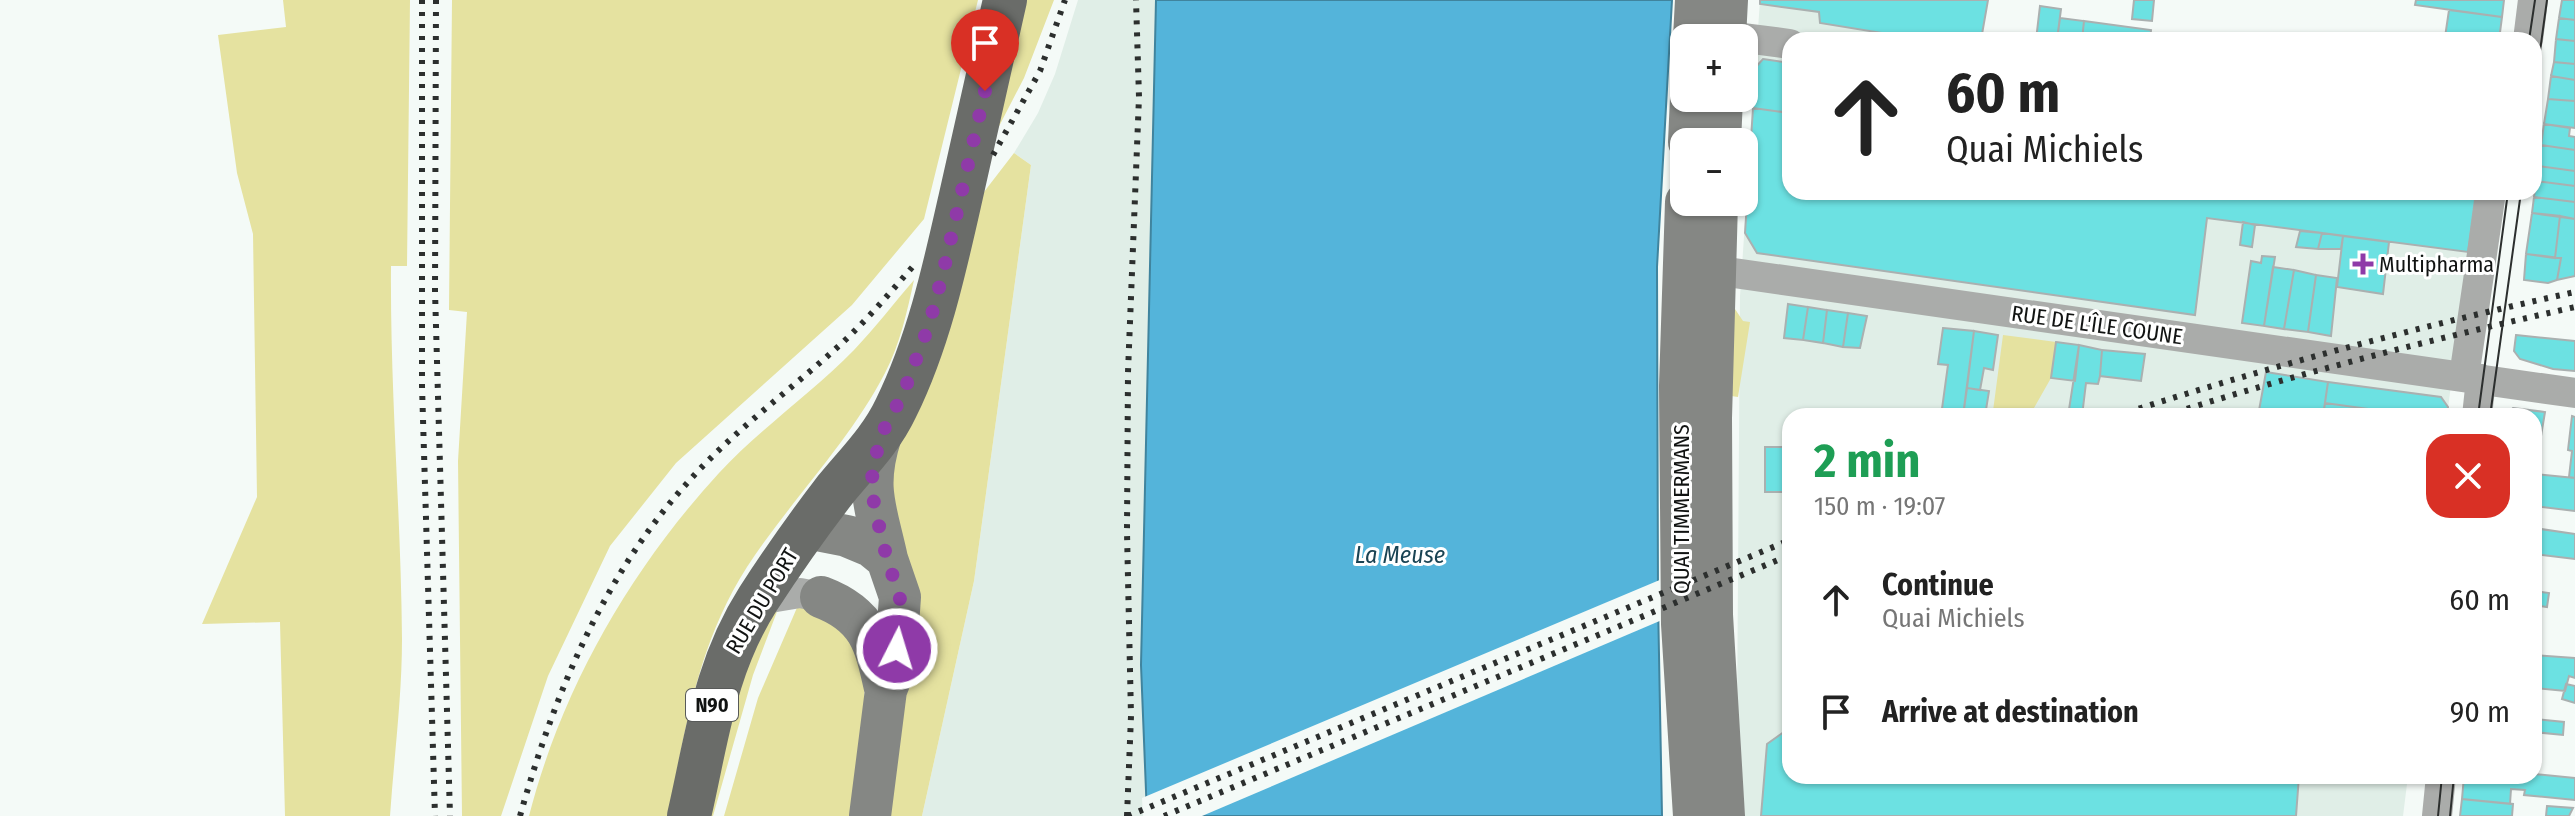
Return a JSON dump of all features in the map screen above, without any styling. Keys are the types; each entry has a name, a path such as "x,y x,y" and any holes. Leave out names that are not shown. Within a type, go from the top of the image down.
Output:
{"main road":[{"name":"N90","path":"801,536 881,435 905,389 929,325 943,273 1005,0"},
{"path":"1696,0 1719,24"},
{"name":"QUAI TIMMERMANS","path":"1686,216 1680,386 1682,624 1694,816"},
{"name":"QUAI TIMMERMANS","path":"1716,216 1711,418 1712,615 1724,816"},
{"path":"870,816 886,690 895,667 900,597 887,559 871,487 873,463 881,435"},
{"path":"801,536 860,540 887,559"},
{"name":"RUE DU PORT","path":"689,816 720,677 757,600 801,536"},
{"path":"821,597 847,609 860,620 876,649 886,690"}],"street":[{"path":"2529,32 2533,0"},
{"path":"1758,38 1782,42"},
{"path":"2476,408 2473,378 2490,200"},
{"name":"RUE DE L'ÎLE COUNE","path":"1713,270 2575,393"},
{"path":"801,536 801,574 809,587 821,597"},
{"path":"757,600 800,593 821,597"},
{"path":"2437,816 2440,784"}],"shaded area":[{"path":"283,0 410,0 407,266 391,266 402,639 390,816 285,816 280,622 202,624 257,497 253,234 237,173 218,35 286,27"},
{"path":"452,0 978,0 924,219 852,305 676,463 610,546 548,676 501,816 462,816 458,461 467,312 449,310"},
{"path":"1024,0 1054,0 1024,78 994,136"},
{"path":"1078,0 1156,0 1141,665 1147,816 922,816 974,581 1031,165 1014,153 1038,113 1055,74"},
{"path":"1760,0 1988,0 1982,32 1782,32 1782,200 2475,200 2448,408 1782,408 1782,784 2407,784 2403,816 1745,816 1737,718 1740,296 1745,216 1758,216 1758,128 1751,128 1752,112 1758,112"},
{"path":"1014,153 1031,165 974,581 922,816 888,816 886,460 977,201"},
{"path":"914,280 906,316 885,373 854,424 747,567 716,626 688,719 668,816 529,816 543,768 580,677 628,590 656,550 719,473 854,350"},
{"path":"1733,306 1743,321 1750,322 1738,397 1724,395"},
{"path":"2003,335 2056,342 2051,378 2034,408 1993,408"},
{"path":"799,603 866,647 864,706 853,816 724,816 758,698"},
{"path":"778,609 753,675 713,816 709,816 725,736 741,678 763,628"}],"water":[{"name":"La Meuse","path":"1156,0 1672,0 1657,267 1662,816 1147,816 1141,665"}],"pier":[{"path":"1662,579 1662,620 1202,816 1143,816 1142,798"}],"building":[{"path":"1760,0 1988,0 1982,32 1876,32 1820,23 1819,12 1760,4"},
{"path":"2134,0 2154,0 2152,21 2132,19"},
{"path":"2416,0 2504,0 2502,17 2415,5"},
{"path":"2562,0 2575,0 2575,20 2559,18"},
{"path":"2040,6 2061,9 2058,32 2037,32"},
{"path":"2449,10 2502,17 2500,32 2446,32"},
{"path":"2060,18 2084,21 2083,32 2058,32"},
{"path":"2559,18 2575,20 2575,41 2556,39"},
{"path":"2084,21 2151,30 2151,32 2083,32"},
{"path":"2556,39 2575,41 2575,64 2554,62"},
{"path":"1763,59 1782,62 1782,112 1758,109 1758,65"},
{"path":"2554,62 2575,64 2575,80 2551,76"},
{"path":"2551,76 2575,80 2575,101 2548,99"},
{"path":"2548,99 2575,101 2575,128 2544,124"},
{"path":"1758,109 1782,112 1782,200 2475,200 2468,252 2207,218 2195,315 1757,253 1745,233 1746,216 1758,216 1758,128 1752,128 1753,112 1758,112"},
{"path":"2544,124 2570,128 2569,136 2575,137 2575,150 2542,145"},
{"path":"2542,145 2575,150 2575,171 2542,167"},
{"path":"2542,167 2575,171 2575,186 2542,182"},
{"path":"2542,182 2575,186 2575,202 2542,198"},
{"path":"2542,198 2575,202 2575,219 2532,213 2534,200"},
{"path":"2532,213 2560,216 2555,258 2526,254"},
{"path":"2560,216 2575,219 2575,276 2557,280 2561,258 2555,258"},
{"path":"2243,222 2255,225 2252,247 2240,245"},
{"path":"2300,231 2322,233 2318,249 2296,247"},
{"path":"2322,233 2343,236 2341,249 2318,249"},
{"name":"Multipharma","path":"2343,236 2389,242 2383,294 2337,287"},
{"path":"2526,254 2561,258 2557,280 2548,283 2524,280"},
{"path":"2262,256 2275,257 2264,326 2242,323 2251,261 2261,263"},
{"path":"2273,267 2294,270 2284,329 2264,326"},
{"path":"2294,270 2316,275 2308,332 2284,329"},
{"path":"2316,275 2337,278 2331,336 2308,332"},
{"path":"1788,304 1808,307 1803,340 1784,338"},
{"path":"1808,307 1827,310 1823,343 1803,340"},
{"path":"1827,310 1848,313 1843,347 1823,343"},
{"path":"1848,313 1867,316 1860,348 1843,347"},
{"path":"1943,328 1974,331 1964,408 1942,408 1948,365 1938,364"},
{"path":"1974,331 1998,335 1993,370 1984,368 1980,390 1967,388"},
{"path":"2516,335 2575,341 2575,371 2553,369 2520,359 2514,351"},
{"path":"2056,342 2079,345 2075,381 2051,378"},
{"path":"2079,345 2102,350 2098,384 2086,383 2083,408 2069,408"},
{"path":"2102,350 2145,354 2141,381 2100,376"},
{"path":"2266,372 2328,382 2324,408 2259,408"},
{"path":"2328,382 2441,397 2448,407 2361,408 2325,403"},
{"path":"1967,388 1989,391 1986,408 1964,408"},
{"path":"2325,403 2362,408 2324,408"},
{"path":"2572,416 2575,417 2575,478 2569,477"},
{"path":"1765,447 1782,447 1782,492 1765,492"},
{"path":"2542,475 2575,478 2575,511 2542,507"},
{"path":"2542,529 2575,534 2575,559 2542,555"},
{"path":"2542,592 2549,593 2547,607 2542,606"},
{"path":"2542,656 2575,658 2575,678 2569,676 2565,691 2542,689"},
{"path":"2566,684 2575,686 2575,703 2562,699"},
{"path":"2542,720 2564,722 2563,735 2542,733"},
{"path":"1782,733 1782,784 2298,784 2296,816 1761,816 1767,744"},
{"path":"2542,775 2575,778 2575,800 2524,795 2525,790 2511,789 2510,804 2462,799 2463,784 2542,784"},
{"path":"2462,799 2513,804 2512,816 2460,816"},
{"path":"2547,806 2573,808 2569,816 2546,816"}],"tram line":[{"path":"2530,32 2535,0"},
{"path":"2542,37 2547,0"},
{"path":"2479,408 2507,200"},
{"path":"2491,408 2520,200"},
{"path":"2438,816 2441,784"},
{"path":"2450,816 2453,784"}],"railway":[{"path":"422,0 422,386 435,816"},
{"path":"436,0 435,291 450,816"},
{"path":"993,155 1040,71 1065,0"},
{"path":"1127,816 1131,716 1128,372 1139,97 1136,0"},
{"path":"520,816 549,726 585,639 606,597 658,518 706,463 842,343 916,263"},
{"path":"2142,408 2344,348 2575,292"},
{"path":"2190,408 2368,357 2575,307"},
{"path":"1128,816 1782,543"},
{"path":"1164,816 1782,558"}],"place":[{"name":"Multipharma","path":"2363,264"}],"route":[{"path":"897,649 900,597 874,505 872,472 881,435 903,394 929,325 985,91"}]}
